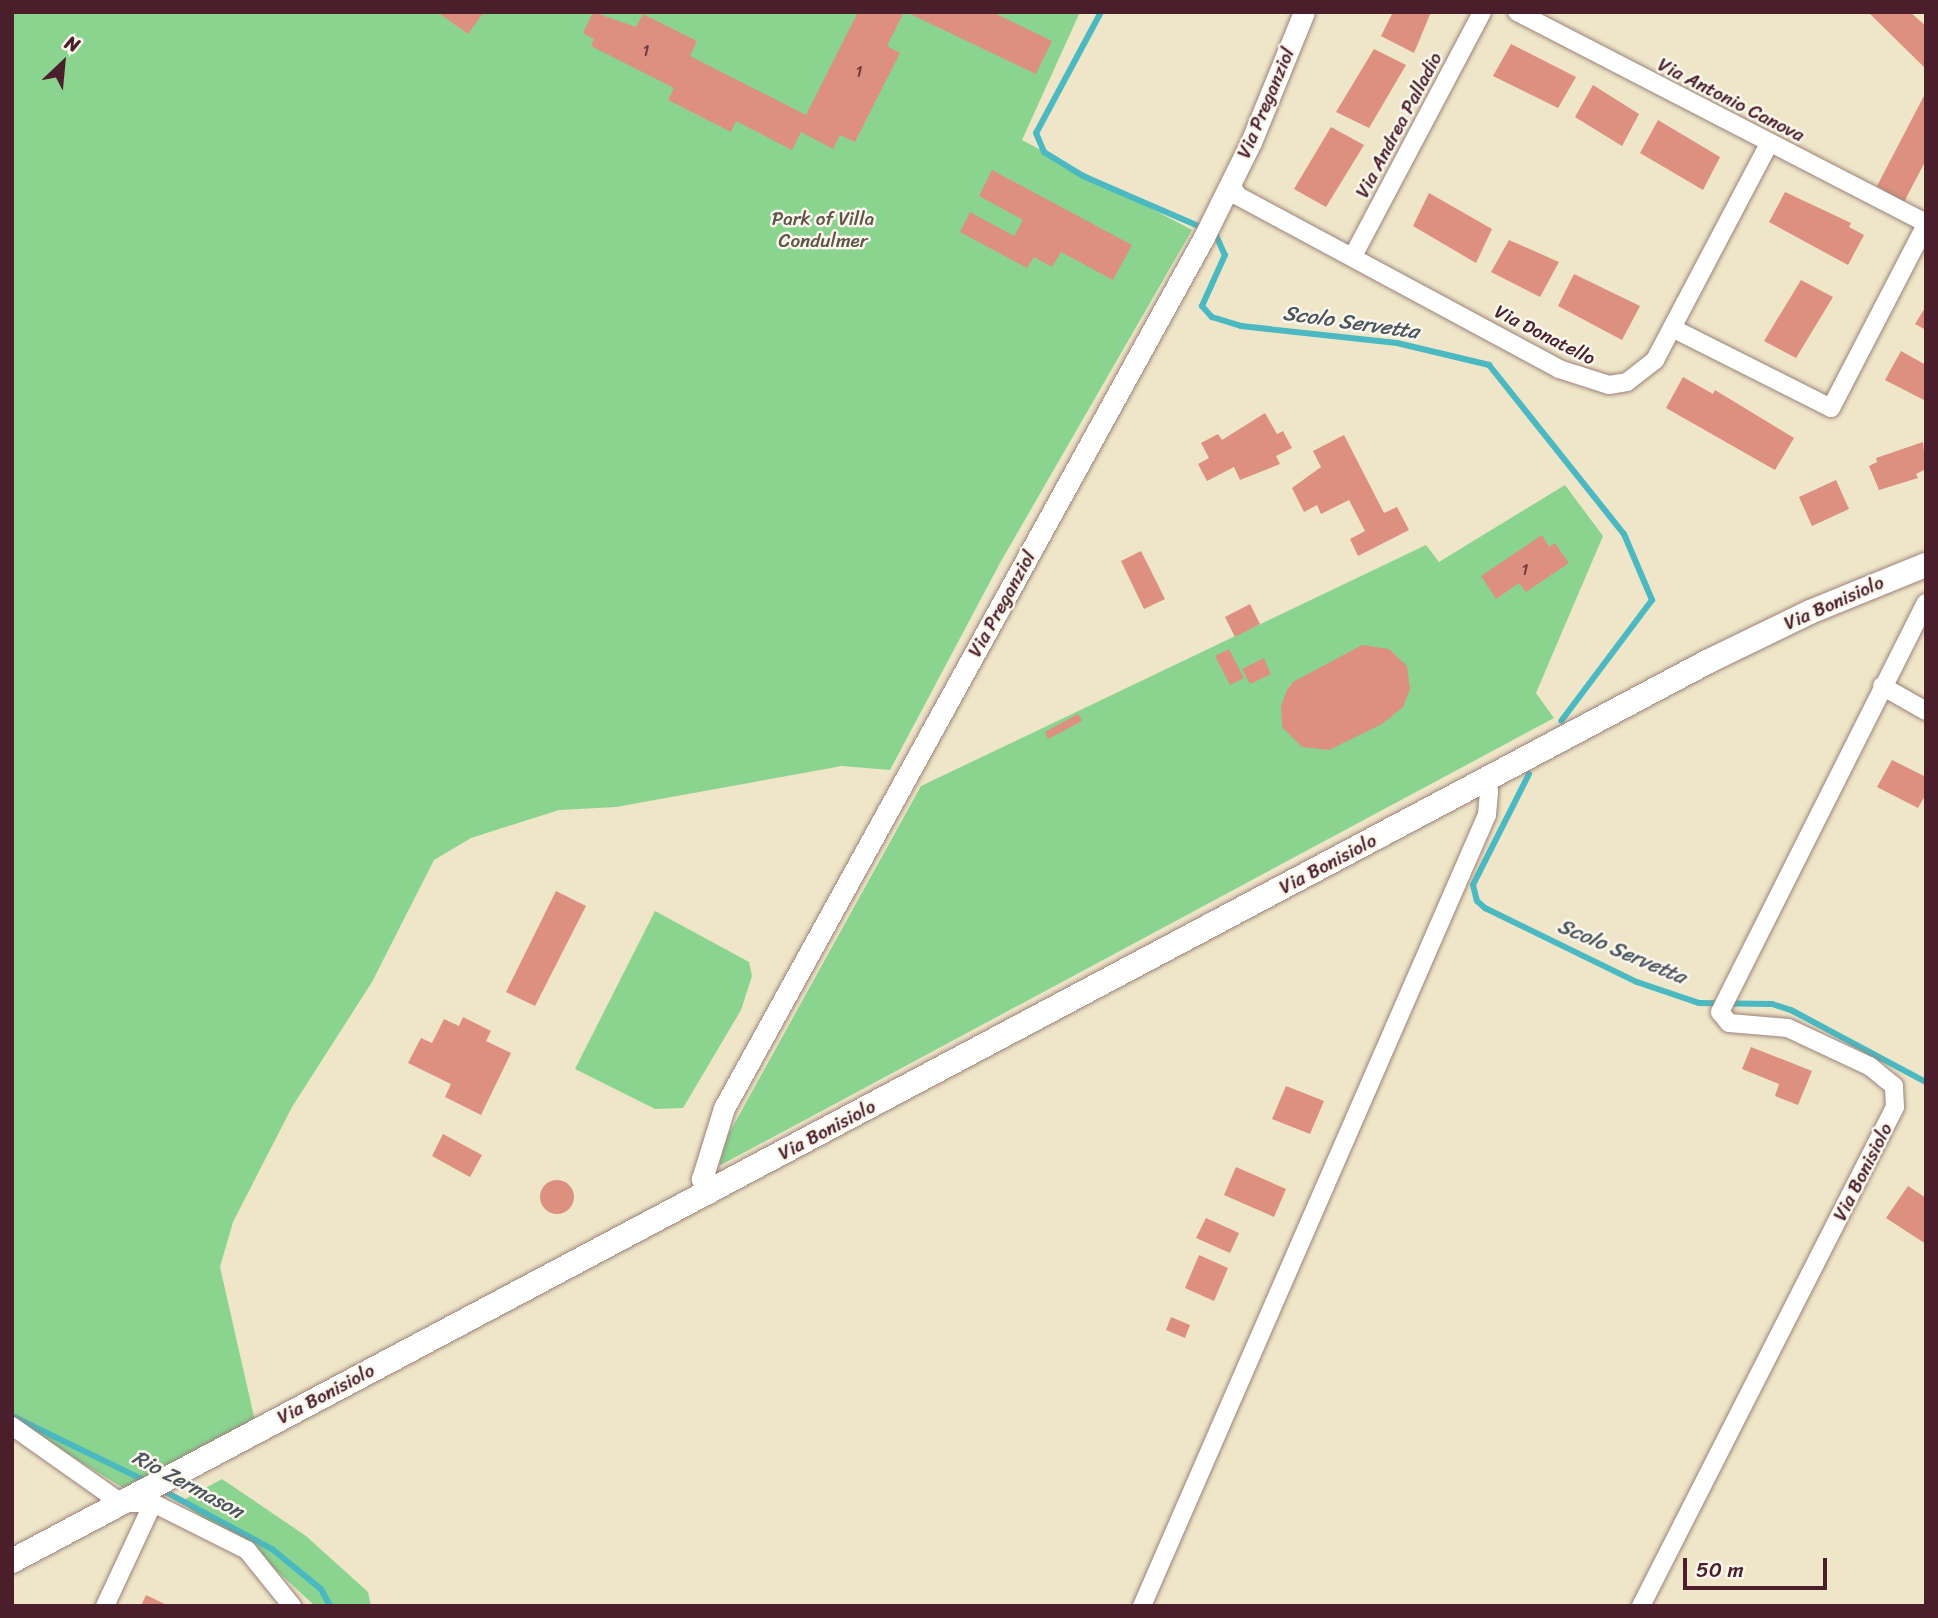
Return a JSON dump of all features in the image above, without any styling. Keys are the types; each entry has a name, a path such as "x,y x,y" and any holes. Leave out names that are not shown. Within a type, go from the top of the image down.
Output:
{"main road":[{"name":"Via Bonisiolo","path":"12,1561 1485,781 1810,612 1926,565"}],"street":[{"name":"Via Preganziol","path":"709,1192 702,1179 724,1108 1207,230 1231,193 1304,12"},
{"name":"Via Andrea Palladio","path":"1353,256 1482,12"},
{"name":"Via Antonio Canova","path":"1517,12 1926,224"},
{"name":"Via Donatello","path":"1231,193 1591,382 1609,385 1642,373 1672,328 1769,144"},
{"path":"1672,328 1830,408 1926,224"},
{"name":"Via Bonisiolo","path":"1641,1606 1889,1123 1897,1097 1888,1077 1804,1034 1774,1025 1729,1023 1722,1005 1926,603"},
{"path":"1882,686 1926,711"},
{"path":"1142,1606 1487,816 1489,790 1485,781"},
{"path":"12,1426 121,1503 153,1503 247,1550 292,1606"},
{"path":"105,1606 153,1503"}],"green space":[{"name":"Park of Villa Condulmer","path":"12,12 1080,12 1022,140 1192,230 1000,563 890,770 842,766 616,807 559,810 471,838 434,860 372,982 292,1107 233,1222 220,1267 255,1421 125,1489 12,1420"},
{"path":"1565,485 1603,536 1536,693 1554,718 719,1166 727,1137 921,786 1426,545 1439,562"},
{"path":"655,911 749,962 752,976 741,1010 683,1108 655,1109 575,1069"},
{"path":"222,1479 306,1536 368,1592 371,1606 315,1606 264,1559 180,1502"}],"building":[{"path":"437,12 484,12 468,34"},
{"path":"593,12 636,27 643,14 697,41 690,56 806,115 858,12 904,12 887,46 900,53 855,142 840,135 833,149 801,132 792,150 736,121 731,132 668,100 674,88 591,46 594,39 583,33"},
{"path":"906,12 992,12 1052,41 1036,74"},
{"path":"1393,12 1431,12 1414,53 1381,36"},
{"path":"1868,12 1910,12 1926,26 1926,69"},
{"path":"1511,44 1576,77 1558,108 1493,76"},
{"path":"1374,49 1406,65 1369,128 1336,112"},
{"path":"1593,85 1639,114 1622,146 1575,117"},
{"path":"1926,92 1926,160 1904,202 1877,186"},
{"path":"1658,120 1720,157 1703,190 1640,153"},
{"path":"1331,127 1364,145 1326,207 1294,189"},
{"path":"992,170 1132,245 1113,280 1061,252 1052,267 1034,257 1027,268 960,232 970,212 1014,236 1023,220 979,196"},
{"path":"1785,192 1851,223 1849,227 1864,235 1848,265 1769,222"},
{"path":"1429,193 1492,229 1476,263 1413,226"},
{"path":"1509,240 1559,262 1540,297 1491,272"},
{"path":"1574,274 1640,306 1622,340 1558,306"},
{"path":"1801,280 1833,297 1796,358 1764,341"},
{"path":"1926,306 1926,330 1915,324"},
{"path":"1901,351 1926,365 1924,400 1885,380"},
{"path":"1683,377 1713,394 1715,390 1794,438 1775,470 1666,408"},
{"path":"1265,413 1277,434 1283,431 1292,448 1276,456 1280,464 1240,480 1234,467 1207,481 1198,464 1209,458 1201,443 1218,434 1222,440"},
{"path":"1344,435 1384,513 1397,507 1409,530 1358,556 1350,539 1365,531 1349,500 1321,514 1317,505 1304,512 1292,488 1321,467 1313,451"},
{"path":"1923,442 1926,469 1916,474 1918,478 1879,490 1869,466 1877,462 1876,458"},
{"path":"1836,480 1849,509 1812,526 1799,497"},
{"path":"1542,535 1549,547 1555,543 1569,563 1526,592 1519,583 1496,599 1481,576"},
{"path":"1141,551 1165,599 1144,609 1121,561"},
{"path":"1250,604 1260,624 1235,637 1225,617"},
{"path":"1362,645 1389,649 1407,666 1410,689 1403,707 1382,724 1329,750 1302,747 1282,727 1281,706 1287,690 1293,682"},
{"path":"1229,649 1244,678 1230,685 1215,656"},
{"path":"1264,658 1271,674 1250,684 1242,669"},
{"path":"1078,714 1082,721 1048,739 1045,732"},
{"path":"1892,760 1926,777 1926,794 1918,808 1877,787"},
{"path":"556,891 586,906 535,1006 506,992"},
{"path":"463,1017 491,1031 486,1041 511,1053 481,1115 445,1097 451,1084 408,1063 421,1038 432,1043 444,1019 459,1026"},
{"path":"1751,1047 1812,1071 1798,1105 1775,1096 1779,1084 1742,1069"},
{"path":"1286,1086 1324,1101 1310,1134 1272,1119"},
{"path":"443,1134 482,1155 470,1177 432,1156"},
{"path":"1236,1167 1286,1189 1274,1217 1224,1195"},
{"path":"557,1180 569,1185 574,1197 569,1209 557,1214 545,1209 540,1197 545,1185"},
{"path":"1908,1186 1926,1198 1926,1244 1886,1218"},
{"path":"1206,1218 1239,1233 1230,1253 1196,1238"},
{"path":"1199,1255 1228,1268 1214,1301 1185,1288"},
{"path":"1171,1317 1190,1325 1185,1338 1166,1330"},
{"path":"146,1595 169,1606 141,1606"}],"waterway":[{"name":"Scolo Servetta","path":"1101,12 1036,133 1044,152 1083,176 1215,233 1225,255 1202,306 1212,317 1241,326 1397,343 1489,365 1624,534 1652,600 1561,721"},
{"name":"Scolo Servetta","path":"1529,774 1473,885 1477,901 1485,908 1637,982 1699,1003 1772,1004 1791,1010 1926,1082"},
{"name":"Rio Zermason","path":"12,1416 146,1481"},
{"name":"Rio Zermason","path":"162,1490 272,1549 321,1589 330,1606"}]}
